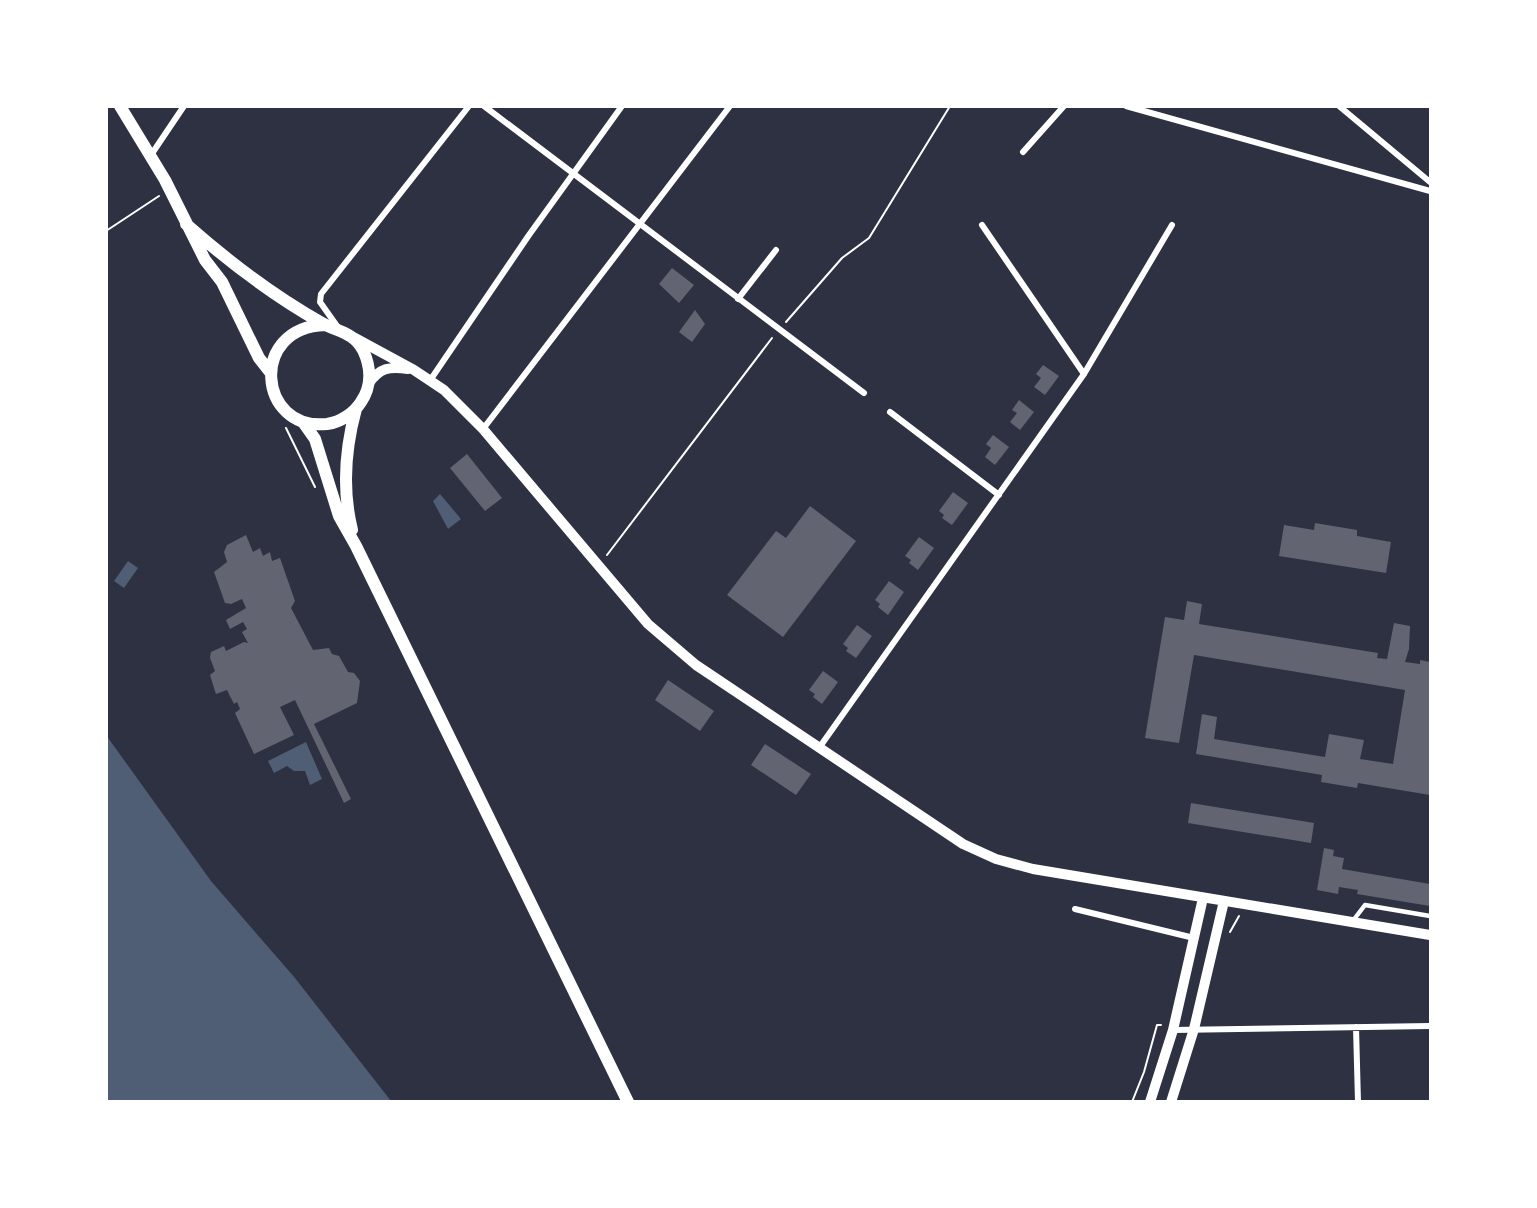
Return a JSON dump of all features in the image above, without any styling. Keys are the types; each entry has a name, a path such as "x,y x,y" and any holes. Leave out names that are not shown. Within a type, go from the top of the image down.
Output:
{"main road":[{"path":"120,106 170,189 205,260 222,282 260,358 270,372 275,396 292,416 303,422 315,439 339,516 356,546 628,1101"},
{"path":"186,224 254,281 325,325 340,329 352,337 367,358 369,383 356,409 349,435 346,472 349,519 356,546"},
{"path":"270,372 276,352 288,337 312,326 325,325"},
{"path":"303,422 331,423 345,418 356,409"}],"street":[{"path":"150,156 184,106"},
{"path":"340,329 326,314 320,302 321,294 469,106"},
{"path":"484,106 864,393"},
{"path":"430,379 622,106"},
{"path":"483,429 730,106"},
{"path":"1023,152 1064,106"},
{"path":"1126,106 1431,191"},
{"path":"1339,106 1431,182"},
{"path":"982,225 1084,374"},
{"path":"819,748 1084,374 1172,225"},
{"path":"738,299 776,250"},
{"path":"352,337 430,379 483,429 651,628 696,665 963,844 996,859 1033,869 1431,934"},
{"path":"369,383 377,372 388,367 414,370"},
{"path":"890,412 999,495"},
{"path":"1150,1101 1173,1030 1203,898"},
{"path":"1171,1101 1194,1029 1224,901"},
{"path":"1075,909 1194,938"},
{"path":"1173,1030 1431,1026"},
{"path":"1356,1028 1358,1101"}],"lane":[{"path":"1352,922 1365,905 1431,916"}],"path":[{"path":"106,231 170,189"},
{"path":"1227,942 1241,911"}],"water":[{"path":"440,494 461,519 448,529 433,501"},
{"path":"128,561 138,568 124,588 114,581"},
{"path":"106,735 211,881 295,978 391,1101 107,1101"},
{"path":"306,742 322,779 310,785 305,771 294,771 287,766 274,773 268,761"}],"building":[{"path":"672,268 694,285 679,303 659,284"},
{"path":"695,310 705,324 692,342 679,332"},
{"path":"1043,365 1059,376 1045,395 1034,387 1041,378 1036,374"},
{"path":"1019,400 1034,412 1020,430 1010,422 1017,413 1012,410"},
{"path":"993,435 1009,447 995,465 985,457 991,448 986,444"},
{"path":"467,454 502,498 485,511 450,468"},
{"path":"953,492 968,503 952,525 942,518 944,515 939,511"},
{"path":"810,506 856,541 783,637 727,595 776,531 786,538"},
{"path":"1315,523 1357,530 1357,536 1391,542 1386,573 1279,556 1284,525 1314,530"},
{"path":"246,535 253,552 260,548 263,556 270,552 272,561 280,558 295,601 291,608 313,650 329,648 332,654 339,656 348,672 354,673 360,681 357,703 314,724 351,799 344,803 295,700 280,707 294,735 254,754 235,713 240,709 237,702 234,704 227,690 216,694 210,675 215,671 210,658 211,652 224,646 226,651 244,642 248,643 242,632 247,629 243,622 230,629 226,620 246,608 242,599 231,604 225,603 214,572 227,562 224,552 227,545"},
{"path":"919,537 934,548 918,570 909,563 911,560 905,556"},
{"path":"889,581 904,592 888,615 878,607 880,604 875,600"},
{"path":"1187,601 1202,604 1199,624 1378,653 1377,658 1387,659 1394,623 1410,626 1409,649 1405,662 1420,664 1420,660 1430,662 1430,795 1358,783 1357,788 1321,782 1322,775 1196,754 1202,714 1217,717 1214,739 1325,757 1329,734 1364,740 1360,759 1393,764 1405,690 1194,655 1179,743 1145,738 1165,617 1184,620"},
{"path":"857,625 872,636 856,658 846,651 848,648 843,644"},
{"path":"823,671 838,682 822,704 813,697 815,694 809,690"},
{"path":"668,680 714,711 700,731 655,700"},
{"path":"765,744 811,774 796,795 751,765"},
{"path":"1191,803 1314,823 1311,843 1188,823"},
{"path":"1324,848 1334,850 1333,856 1344,858 1342,869 1430,884 1430,906 1357,894 1358,890 1339,887 1338,894 1317,890"}]}
